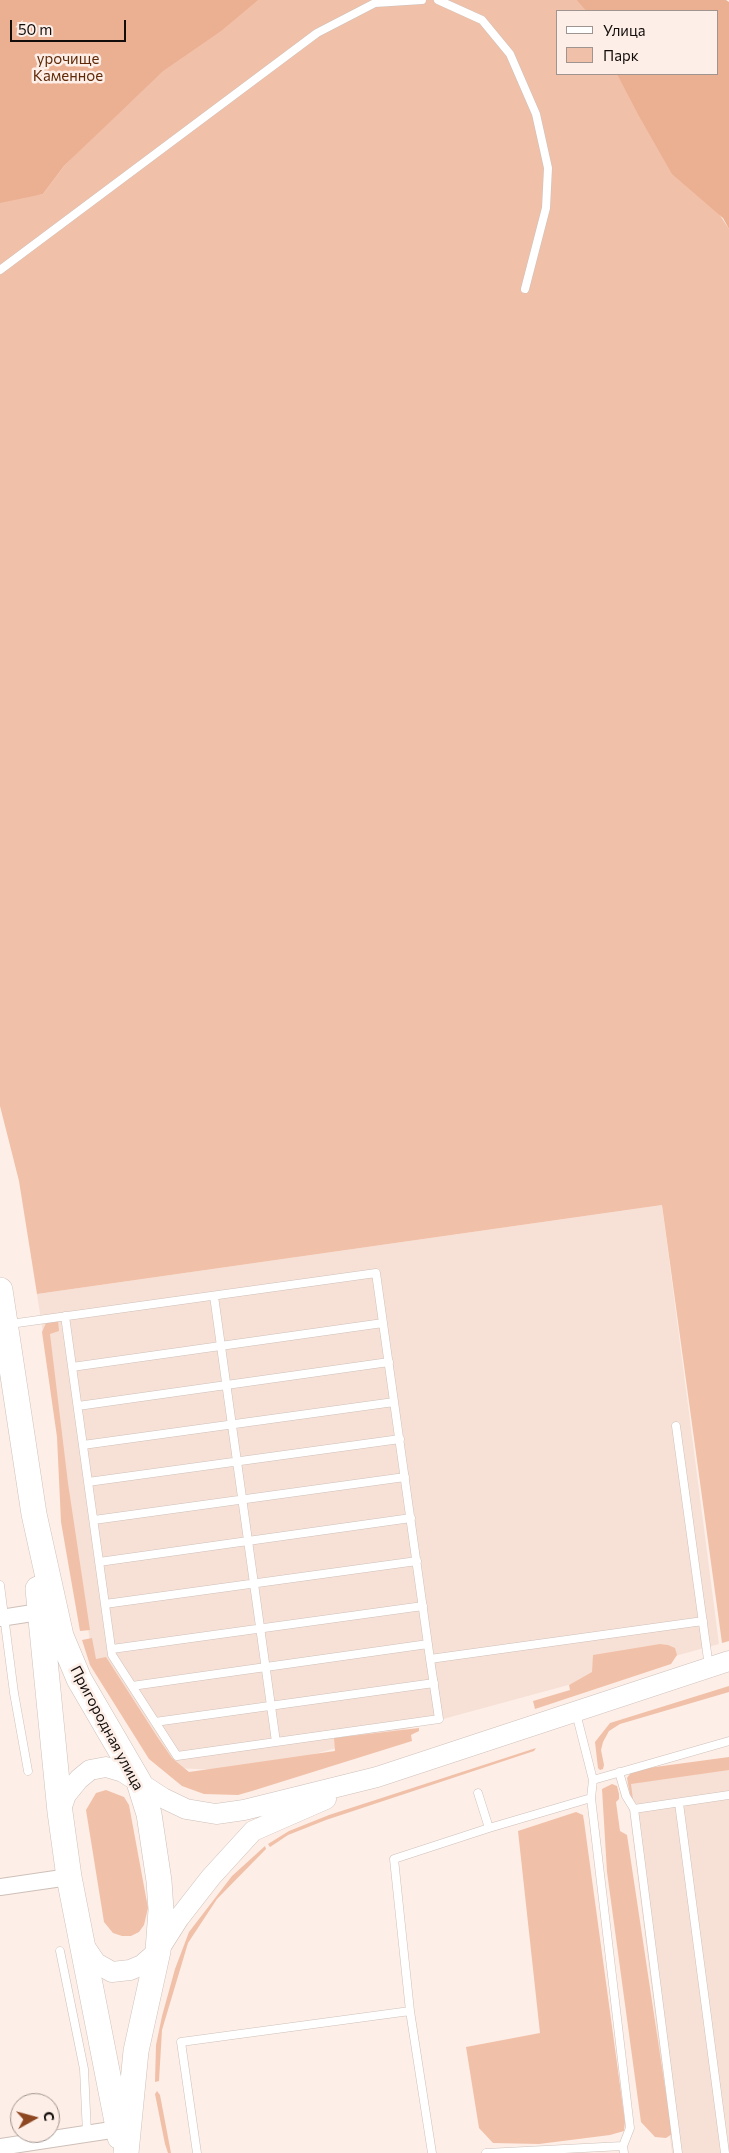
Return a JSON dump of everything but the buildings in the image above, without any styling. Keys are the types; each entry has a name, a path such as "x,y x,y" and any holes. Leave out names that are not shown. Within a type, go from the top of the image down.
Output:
{"main road":[{"name":"Пригородная улица","path":"0,1290 4,1339 34,1514 61,1636 79,1679 139,1782 149,1814 159,1881 161,1910 158,1951 136,2051 124,2153"},
{"name":"Пригородная улица","path":"34,1514 39,1612 60,1812 69,1877 71,1947 124,2153"}],"street":[{"path":"2,1618 39,1612"},
{"path":"60,1812 66,1794 79,1779 90,1770 106,1768 123,1772 163,1798 186,1809 216,1814 244,1810 377,1777 729,1661"},
{"path":"71,1947 112,1972 136,1968 158,1951 179,1918 211,1877 253,1831 377,1777"},
{"path":"0,1887 69,1877"},
{"path":"0,2147 118,2129"}],"lane":[{"path":"0,270 317,33 374,3 422,0"},
{"path":"438,0 482,20 510,54 536,114 548,168 546,208 525,289"},
{"path":"4,1339 65,1316 376,1273 439,1719 177,1756 112,1655 65,1316"},
{"path":"214,1296 276,1742"},
{"path":"72,1367 383,1324"},
{"path":"78,1406 389,1362"},
{"path":"83,1445 394,1402"},
{"path":"676,1426 709,1667"},
{"path":"88,1482 400,1439"},
{"path":"94,1520 405,1477"},
{"path":"100,1562 411,1518"},
{"path":"106,1604 417,1561"},
{"path":"0,1585 2,1618 28,1771"},
{"path":"112,1649 423,1606"},
{"path":"430,1659 703,1621"},
{"path":"132,1686 428,1644"},
{"path":"155,1722 434,1683"},
{"path":"486,2153 624,2150 630,2128 590,1798 593,1780 575,1712"},
{"path":"593,1780 729,1741"},
{"path":"619,1772 626,1796 634,1809 678,2153"},
{"path":"478,1793 489,1828"},
{"path":"634,1809 729,1796"},
{"path":"432,2153 410,2010 394,1859 590,1798"},
{"path":"679,1803 725,2153"},
{"path":"71,1947 84,2069 87,2133"},
{"path":"197,2153 182,2042 410,2010"}],"shaded area":[{"path":"662,1205 719,1644 252,1771 171,1768 93,1661 37,1294"},
{"path":"729,1768 729,2153 672,2153 626,1783"}],"green space":[{"name":"урочище Каменное","path":"0,0 258,0 221,31 163,71 64,166 43,194 0,203"},
{"path":"251,0 579,0 585,10 556,10 556,75 629,75 729,229 729,1641 722,1643 662,1205 37,1294 19,1181 0,1106 0,199 43,194 64,166 174,58"},
{"path":"577,0 726,0 729,2 729,229 723,218 672,174 618,75 719,75 719,10 585,10"},
{"path":"58,1320 59,1331 50,1334 68,1483 90,1630 80,1631 61,1522 57,1437 42,1332 47,1321"},
{"path":"92,1638 96,1659 106,1657 172,1758 189,1772 335,1751 334,1738 419,1728 419,1731 411,1735 412,1741 252,1791 238,1795 204,1794 182,1786 149,1759 90,1665 82,1640"},
{"path":"660,1644 675,1648 677,1655 671,1664 535,1709 533,1701 570,1690 569,1685 592,1672 593,1655"},
{"path":"729,1686 729,1692 620,1724 609,1731 603,1742 601,1750 604,1765 603,1769 600,1770 598,1768 595,1742 610,1723"},
{"path":"536,1748 534,1751 326,1820 288,1835 270,1847 268,1844 289,1831 329,1815"},
{"path":"729,1757 729,1770 631,1784 633,1800 631,1799 627,1778 633,1770"},
{"path":"612,1784 617,1786 619,1794 619,1799 616,1802 620,1831 627,1835 672,2134 666,2138 655,2137 641,2122 607,1872 602,1789"},
{"path":"106,1790 124,1797 129,1805 148,1908 144,1925 139,1932 131,1936 113,1933 104,1922 86,1810 96,1793"},
{"path":"576,1812 583,1815 584,1821 625,2122 624,2131 610,2135 539,2144 493,2143 479,2128 466,2047 540,2033 518,1831"},
{"path":"265,1846 266,1849 217,1899 188,1943 162,2030 159,2081 155,2082 156,2045 162,2016 175,1969 189,1932 232,1876"},
{"path":"157,2091 160,2095 171,2153 168,2153 165,2144 155,2094"}]}
